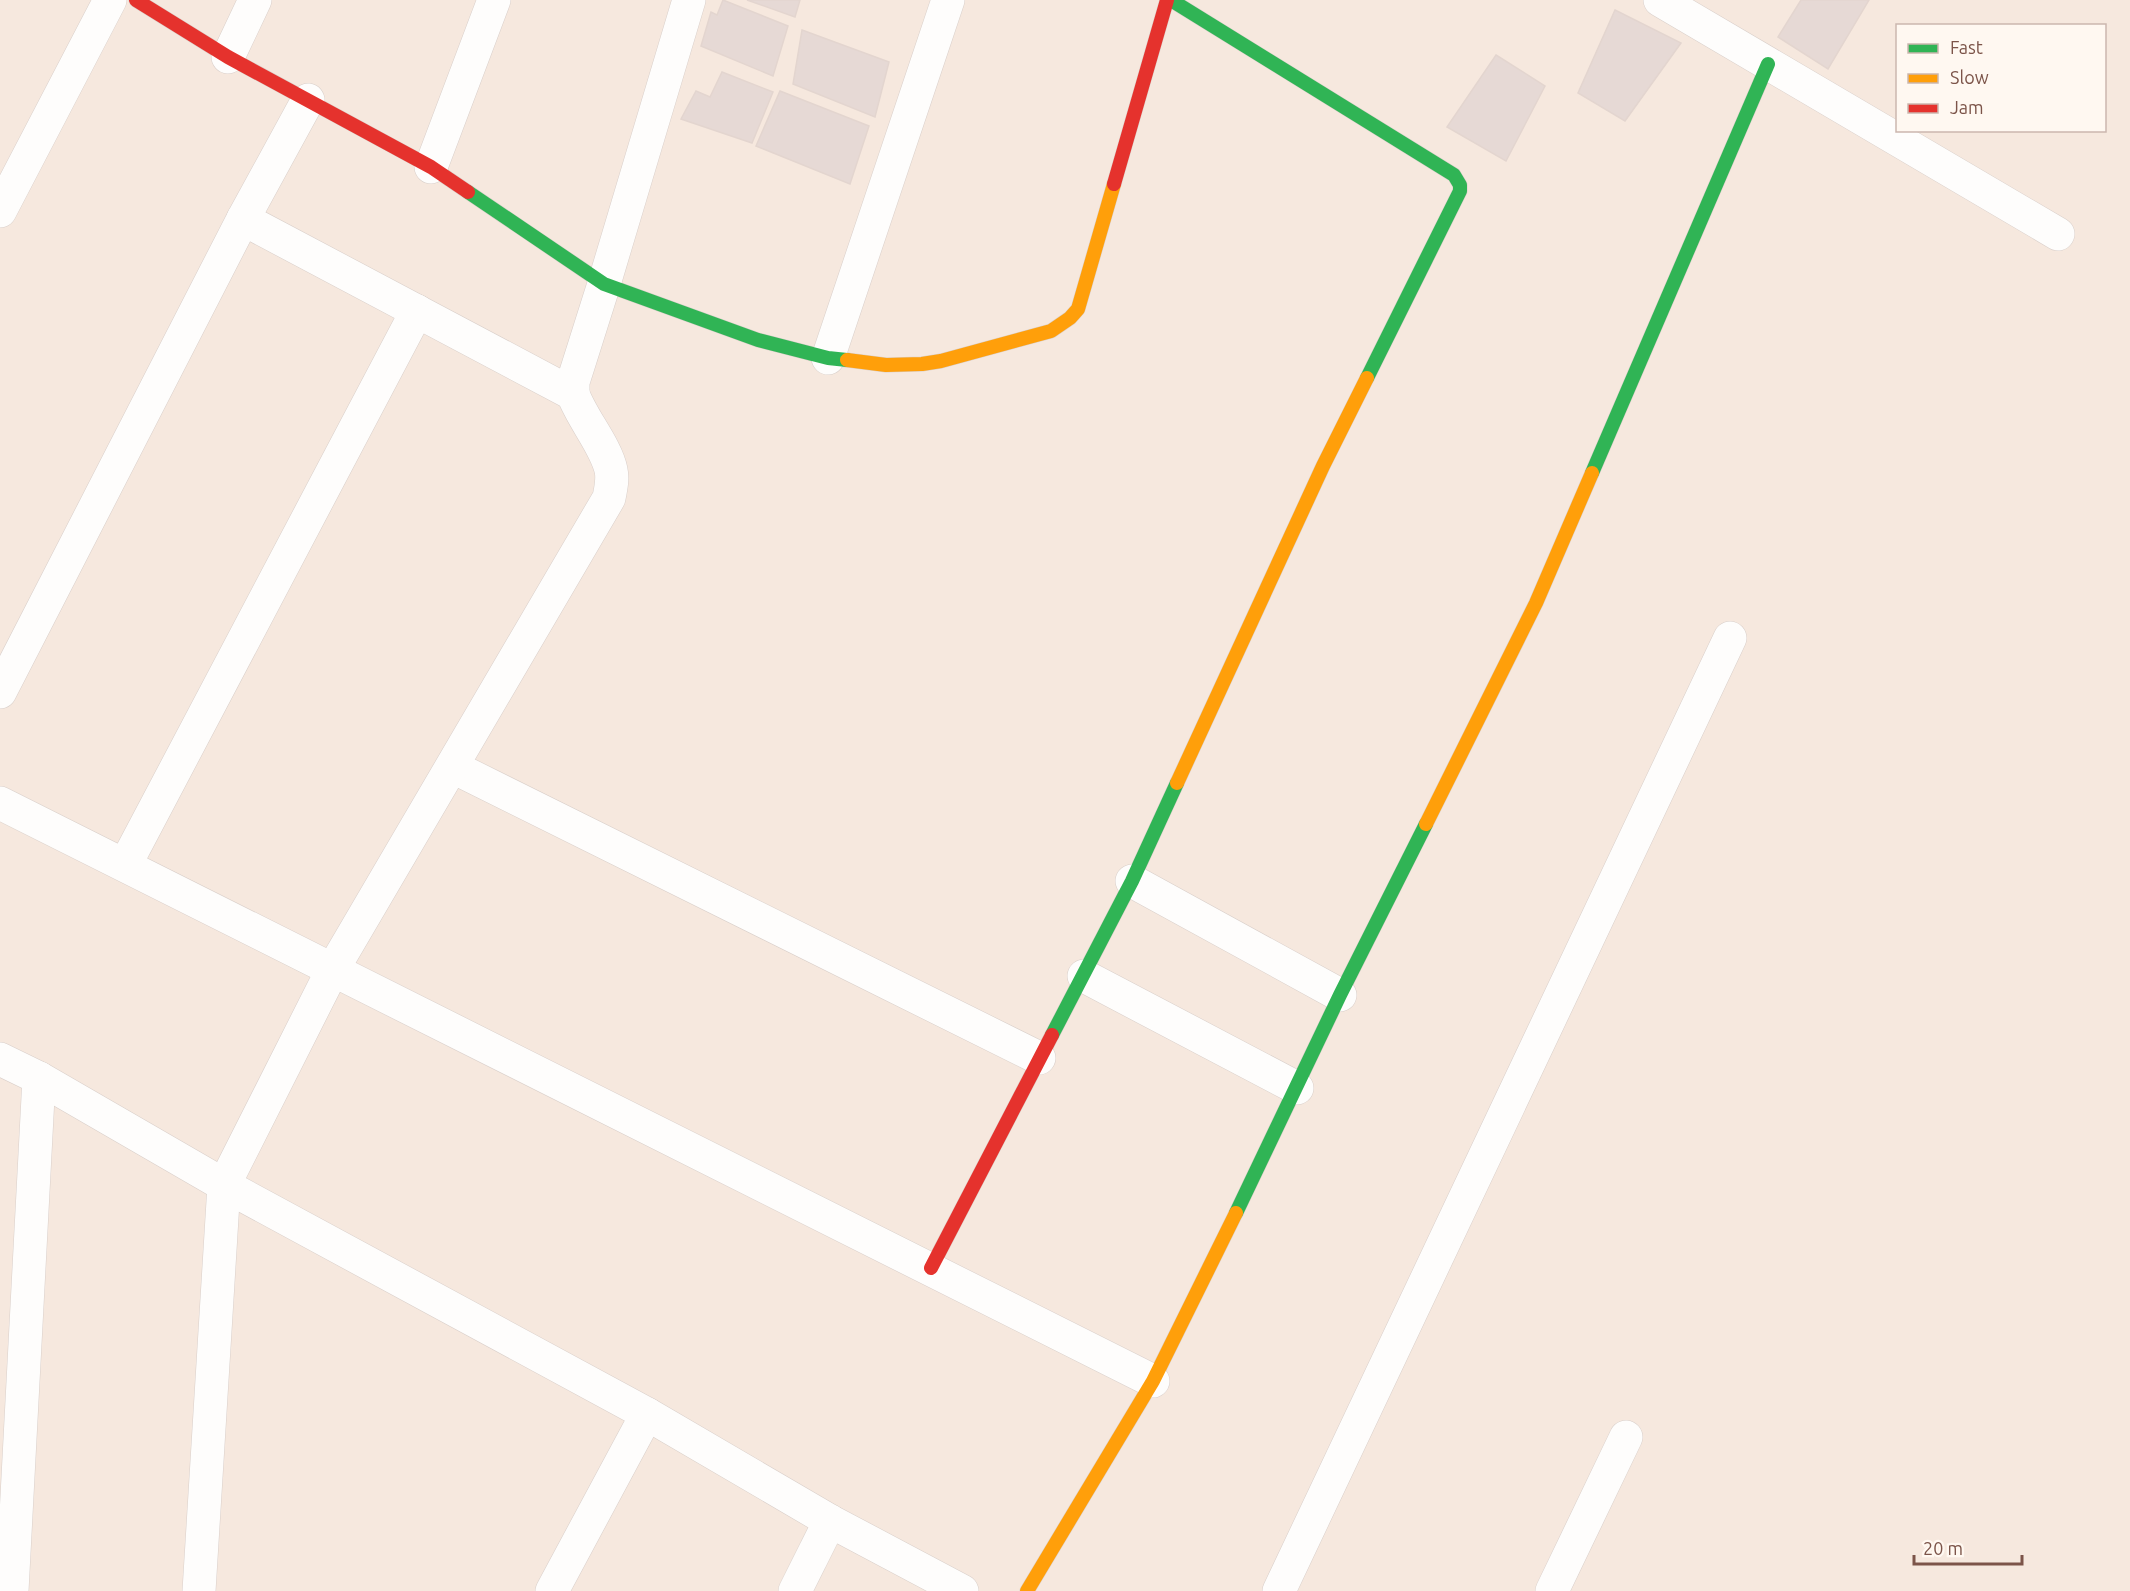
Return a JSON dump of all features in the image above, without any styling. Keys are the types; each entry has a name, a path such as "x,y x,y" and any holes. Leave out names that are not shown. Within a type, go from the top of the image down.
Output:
{"street":[{"path":"0,212 110,0"},
{"path":"135,0 228,57 431,167 604,284 758,340 828,358 886,365 941,361 1052,331 1070,318 1078,309 1082,299 1169,0 1454,175 1460,185 1460,191 1323,466 1132,881 1084,976 1038,1058 931,1268"},
{"path":"228,57 255,0"},
{"path":"431,167 494,0"},
{"path":"199,1591 225,1185 333,969 609,498 611,471 608,460 578,408 573,394 573,382 689,0"},
{"path":"828,358 948,0"},
{"path":"1660,0 2058,234"},
{"path":"1027,1591 1153,1381 1297,1088 1340,995 1536,603 1768,64"},
{"path":"0,692 243,219 308,100"},
{"path":"243,219 573,394"},
{"path":"125,865 417,311"},
{"path":"1279,1591 1730,638"},
{"path":"453,767 1038,1058"},
{"path":"0,803 1153,1381"},
{"path":"1132,881 1340,995"},
{"path":"1084,976 1297,1088"},
{"path":"0,1059 39,1078 225,1185 647,1414 830,1521 962,1591"},
{"path":"12,1591 39,1078"},
{"path":"552,1591 647,1414"},
{"path":"1552,1591 1626,1437"},
{"path":"795,1591 830,1521"}],"shaded area":[{"path":"0,0 2130,0 2130,1591 0,1591"}],"building":[{"path":"723,0 788,26 773,76 701,46 711,12 717,15"},
{"path":"747,0 800,0 795,17"},
{"path":"1801,0 1869,0 1828,69 1778,37"},
{"path":"1615,10 1681,43 1625,121 1578,93"},
{"path":"802,30 889,62 875,117 793,84"},
{"path":"1496,55 1545,86 1506,161 1447,127"},
{"path":"722,72 773,92 752,143 681,119 696,91 710,97"},
{"path":"780,91 869,126 850,184 756,146"}],"traffic: fast":[{"path":"1171,0 1454,175 1460,185 1460,191 1367,378"},
{"path":"1592,473 1768,64"},
{"path":"468,192 604,284 758,340 828,358 847,360"},
{"path":"1052,1035 1132,881 1177,783"},
{"path":"1236,1213 1340,995 1426,824"}],"traffic: slow":[{"path":"847,360 886,365 922,364 941,361 1051,331 1070,318 1078,309 1114,184"},
{"path":"1177,783 1323,466 1367,378"},
{"path":"1426,824 1536,603 1592,473"},
{"path":"1027,1591 1153,1381 1236,1213"}],"traffic: jam":[{"path":"136,0 228,57 431,167 468,192"},
{"path":"1114,184 1167,0"},
{"path":"931,1268 1052,1035"}]}
